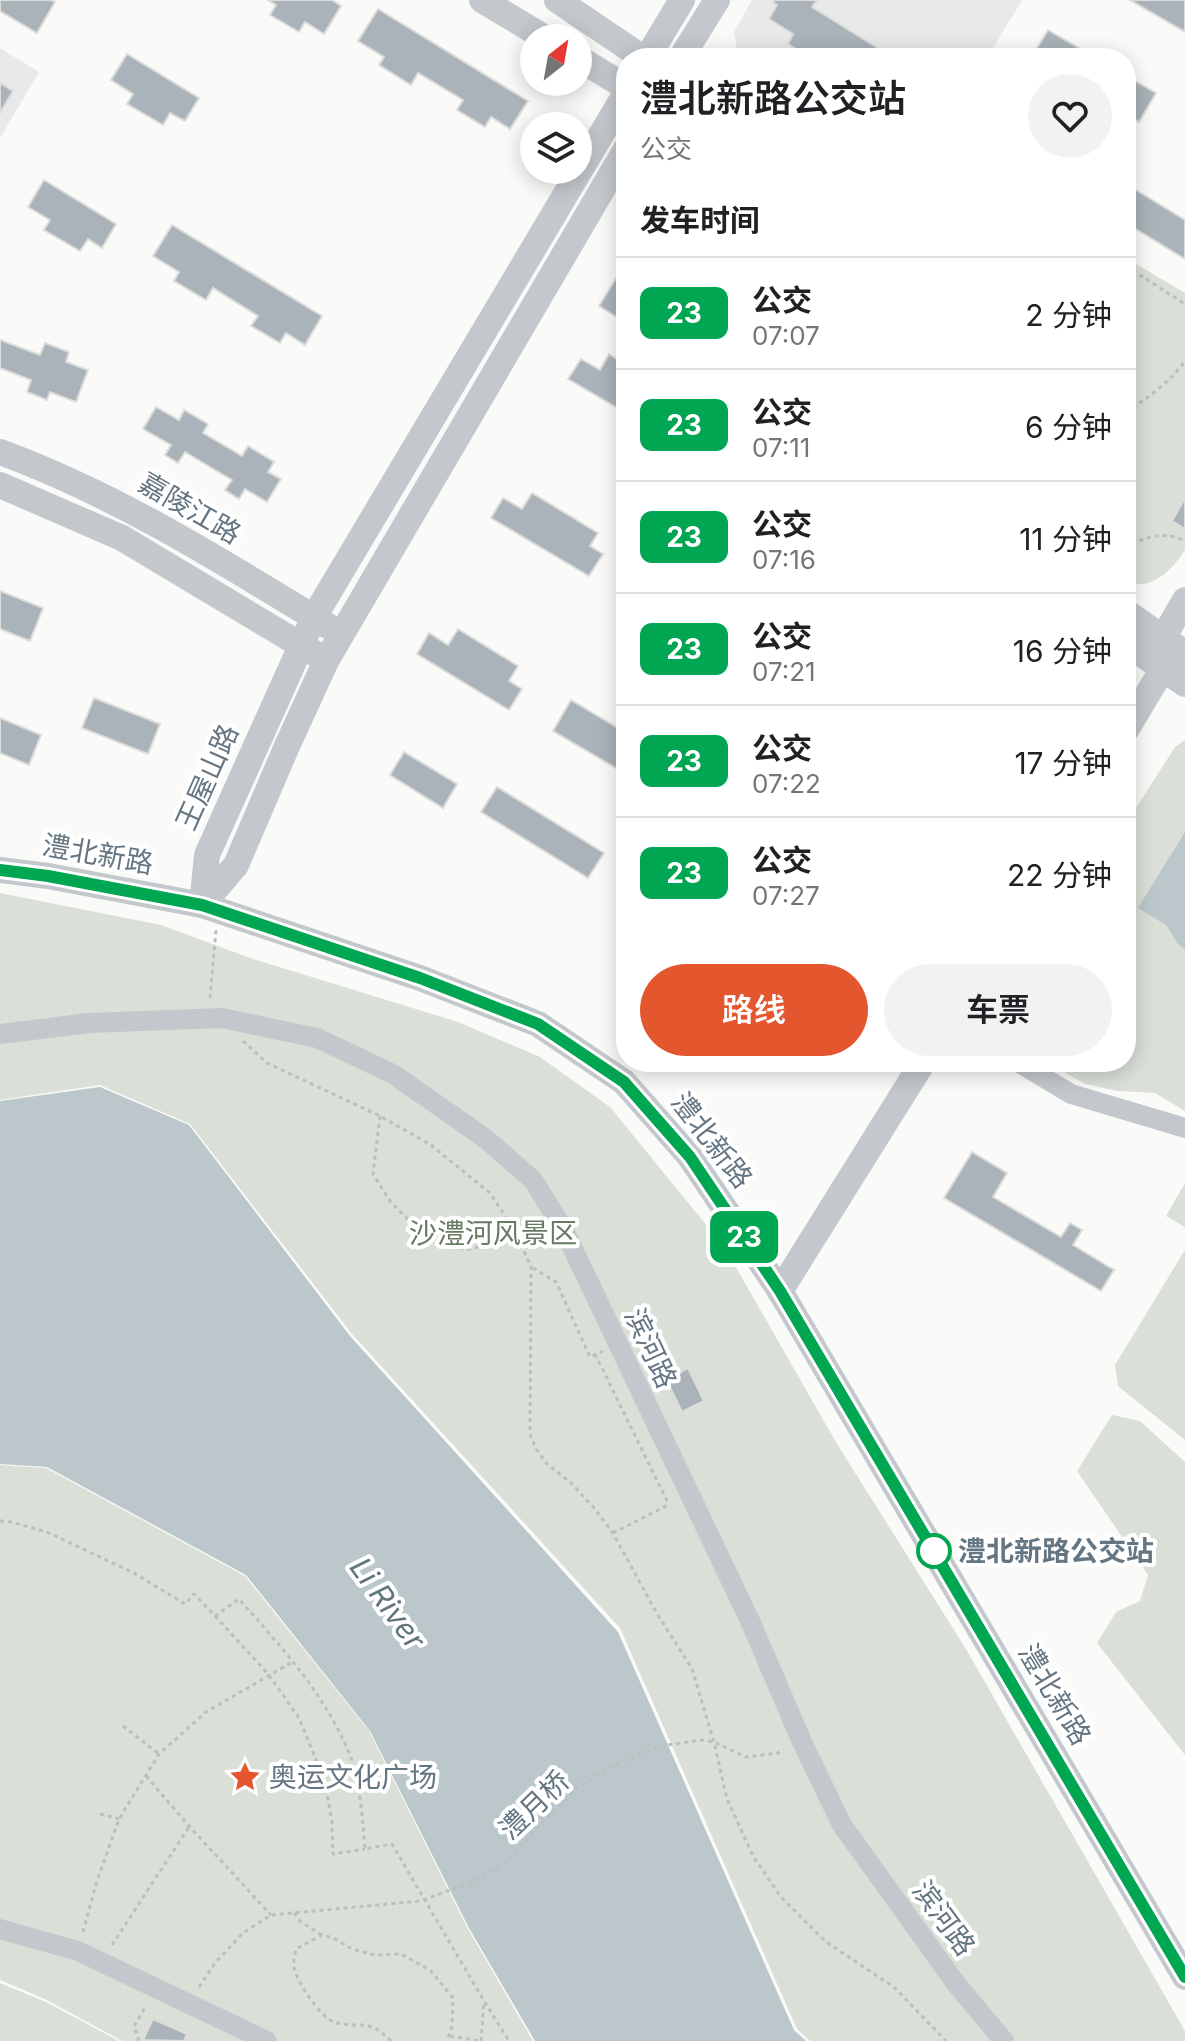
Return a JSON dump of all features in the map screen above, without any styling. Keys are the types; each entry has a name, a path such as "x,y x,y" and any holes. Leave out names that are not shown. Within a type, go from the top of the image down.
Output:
{"street":[{"path":"482,0 522,24"},
{"path":"557,0 630,48"},
{"path":"651,48 682,0"},
{"path":"687,48 717,0"},
{"path":"592,67 616,83"},
{"name":"王屋山路","path":"210,908 207,855 314,617 616,107"},
{"path":"210,908 236,865 326,661 616,166"},
{"name":"嘉陵江路","path":"0,452 130,509 342,634"},
{"path":"0,485 122,538 326,661"},
{"path":"1162,670 1163,638 1185,600"},
{"path":"1136,619 1185,654 1162,670 1136,713"},
{"path":"1136,650 1185,684"},
{"name":"澧北新路","path":"0,870 48,876 210,908 420,978 538,1024 624,1082 690,1157 780,1291 1185,1977"},
{"name":"滨河路","path":"0,1034 89,1023 215,1018 317,1038 393,1074 486,1139 533,1180 564,1230 751,1623 842,1825 957,1985 1004,2041"},
{"path":"780,1291 917,1072"},
{"path":"1035,1072 1071,1094 1185,1128"},
{"path":"0,1929 78,1951 267,2041"}],"path":[{"path":"1136,272 1185,304"},
{"path":"1136,406 1174,376 1185,361"},
{"path":"1136,542 1154,536 1175,536 1183,540"},
{"path":"210,908 215,1018 267,1063 380,1116 431,1145 490,1193 514,1229 531,1267 530,1434 536,1449 547,1464 571,1483 595,1509 613,1533 656,1612 692,1669 727,1799 753,1856 781,1897 825,1941 895,1988 946,2041"},
{"path":"380,1116 373,1174 390,1201 415,1227 425,1235 466,1250 498,1242 514,1229"},
{"path":"595,1354 669,1505"},
{"path":"613,1533 689,1495"},
{"path":"0,1521 47,1532 134,1573 185,1604 194,1594 269,1675 299,1718 325,1781 333,1854 392,1844 509,2041"},
{"path":"215,1616 239,1599 294,1661 327,1708 352,1760 365,1849"},
{"path":"78,1951 96,1884 119,1819 159,1754 206,1712 294,1661"},
{"path":"123,1726 159,1754"},
{"name":"澧月桥","path":"271,1915 420,1901 475,1881 504,1863 576,1788 614,1765 668,1745 701,1740 714,1742 746,1757 778,1753 802,1742"},
{"path":"146,1776 271,1915 243,1933 215,1963 189,2005"},
{"path":"100,1814 119,1819"},
{"path":"102,1962 189,1826"},
{"path":"294,1913 301,1922 352,1949 375,1955 401,1954 430,1970 453,1998 452,2027 447,2041"},
{"path":"322,1935 296,1949 293,1966 321,2014 333,2022 371,2026 381,2030 391,2041"},
{"path":"139,2041 134,2026 155,1989"},
{"path":"450,2036 480,2041 484,2001"}],"shaded area":[{"path":"752,0 1022,0 993,48 736,48 734,32"},
{"path":"0,48 39,72 0,138"}],"green space":[{"path":"1136,264 1185,293 1185,550 1160,577 1136,584"},
{"path":"1185,740 1185,1111 1155,1093 1118,1091 1085,1084 1064,1072 1136,1072 1136,808 1175,747"},
{"name":"沙澧河风景区","path":"0,893 161,925 253,959 458,1022 540,1057 610,1107 725,1248 837,1444 966,1649 1185,2031 1185,2041 810,2041 797,2029 620,1628 352,1334 190,1124 100,1085 0,1100"},
{"path":"1185,1183 1185,1227 1166,1216"},
{"path":"1185,1250 1185,1440 1118,1386 1115,1365"},
{"path":"1112,1415 1140,1421 1185,1462 1185,1755 1097,1643 1116,1612 1140,1601 1148,1575 1077,1471"},
{"path":"0,1465 46,1468 245,1576 369,1731 468,1929 533,2041 122,2041 45,1999 0,1980"},
{"path":"0,1983 46,2002 119,2041 0,2041"}],"water":[{"path":"1185,832 1185,950 1166,925 1138,908"},
{"name":"Li River","path":"100,1087 189,1125 350,1336 618,1632 794,2030 806,2041 535,2041 469,1928 370,1731 246,1575 47,1467 0,1464 0,1101"}],"building":[{"path":"0,0 55,2 37,33 0,11"},
{"path":"268,0 332,0 341,6 324,34 305,22 299,32 270,15 276,5"},
{"path":"775,0 817,0 812,7 878,48 794,48 788,44 793,34 769,19 777,5 773,3"},
{"path":"1130,0 1185,0 1185,32"},
{"path":"378,9 528,101 510,129 491,117 485,127 457,110 463,100 418,73 411,85 379,65 384,57 358,41"},
{"path":"1048,30 1079,48 1037,48"},
{"path":"127,54 199,98 185,121 170,113 163,125 127,104 133,94 111,80"},
{"path":"1136,82 1156,93 1139,122 1136,120"},
{"path":"0,83 13,91 0,113"},
{"path":"44,180 116,224 102,248 88,239 80,251 44,230 50,220 28,207"},
{"path":"1136,190 1185,220 1185,259 1136,229"},
{"path":"172,225 322,316 305,345 286,333 280,343 251,326 258,316 213,288 206,300 174,281 179,272 153,256"},
{"path":"616,278 616,317 599,306"},
{"path":"0,340 40,355 45,343 69,352 66,362 88,370 76,402 50,392 47,400 27,392 31,380 0,368"},
{"path":"609,354 616,359 616,407 568,379 581,359 600,370"},
{"path":"156,407 179,420 184,410 208,424 203,433 242,456 248,446 274,462 268,472 281,479 267,502 245,489 239,499 225,490 232,480 185,452 178,463 165,455 171,445 143,429"},
{"path":"532,493 598,533 590,546 603,554 589,576 491,518 503,498 522,509"},
{"path":"1185,498 1185,529 1172,521"},
{"path":"0,591 43,608 30,641 0,629"},
{"path":"458,629 518,666 509,681 522,689 509,710 417,654 429,633 448,645"},
{"path":"94,698 160,724 148,754 82,728"},
{"path":"571,700 616,727 616,768 553,731"},
{"path":"0,718 41,735 29,765 0,753"},
{"path":"404,752 457,784 443,808 390,775"},
{"path":"497,787 604,853 588,878 481,812"},
{"path":"972,1152 1007,1173 993,1197 1061,1237 1070,1223 1082,1230 1073,1245 1114,1270 1101,1291 944,1198"},
{"path":"688,1368 704,1401 682,1412 666,1379"},
{"path":"153,2019 187,2034 184,2041 143,2040"}],"bus line":[{"name":"23","path":"0,870 202,905 420,978 538,1024 624,1082 690,1157 780,1291 1185,1977"}],"place":[{"name":"澧北新路公交站","path":"934,1551"},
{"name":"奥运文化广场","path":"245,1777"}]}
